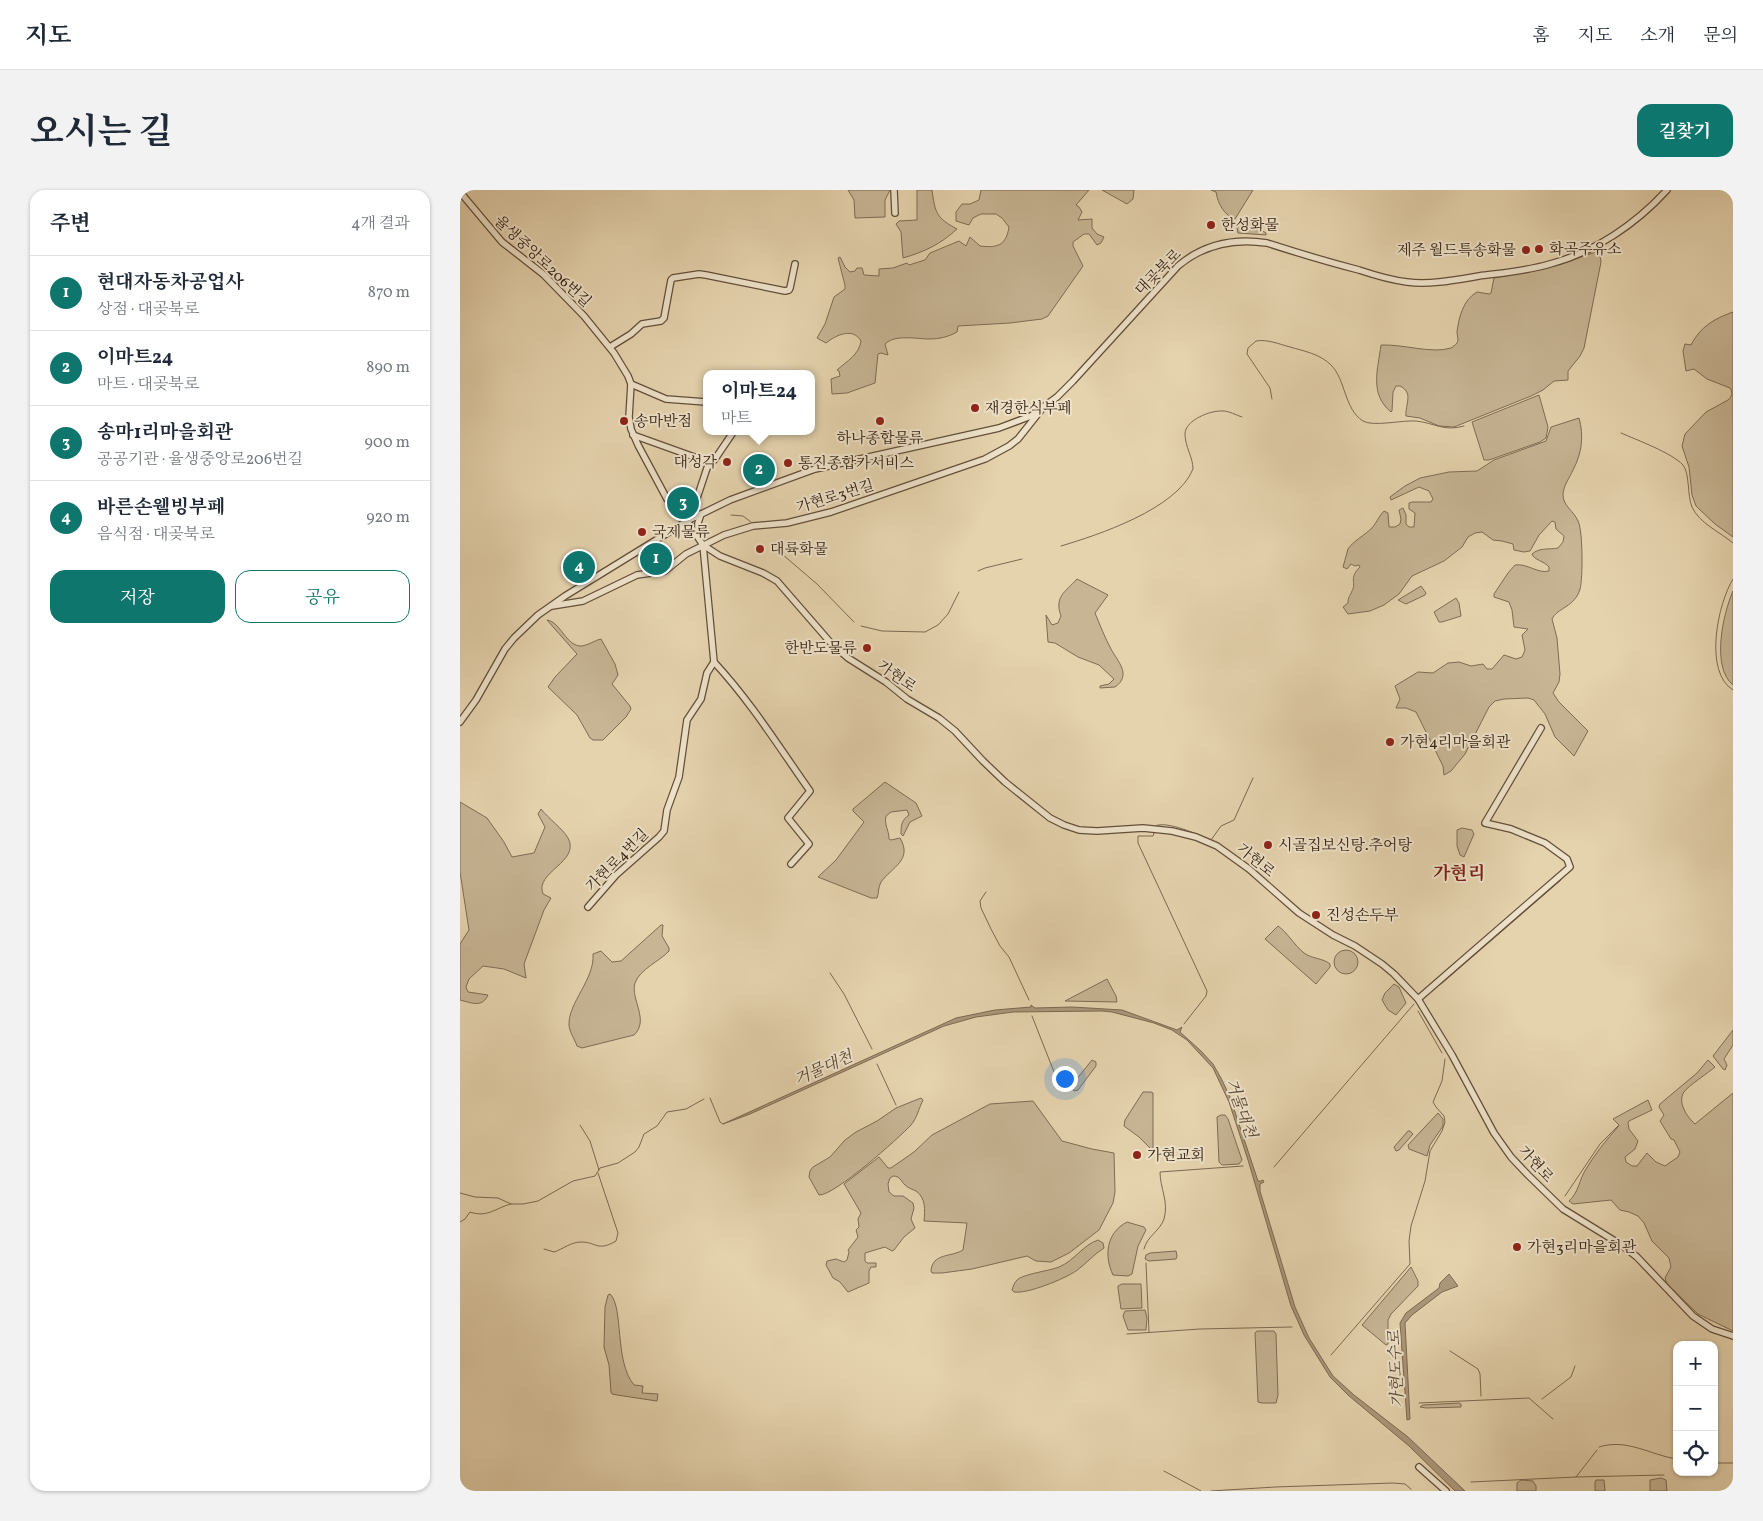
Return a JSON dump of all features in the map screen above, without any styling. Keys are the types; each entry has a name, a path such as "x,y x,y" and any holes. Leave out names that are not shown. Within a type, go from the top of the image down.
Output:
{"street":[{"path":"894,190 895,212"},
{"name":"대곶북로","path":"460,722 476,700 505,649 526,625 550,607 687,521 730,500 815,469 999,428 1020,421 1057,397 1178,266 1210,247 1224,243 1251,241 1267,243 1399,281 1430,283 1531,269 1570,258 1615,234 1652,206 1667,190"},
{"name":"율생중앙로206번길","path":"460,192 502,242 543,274 584,316 610,348 628,376 630,384 629,416 633,435 666,499 687,521"},
{"path":"610,348 642,324 661,321 664,318 671,280 673,278 706,275 789,290 795,264"},
{"path":"630,384 666,399 703,402"},
{"name":"가현로3번길","path":"703,545 724,535 753,526 787,523 831,512 985,460 1018,438 1037,417 1042,408"},
{"path":"633,435 711,464"},
{"path":"695,517 697,498 707,468 727,435"},
{"path":"698,538 698,524 702,513"},
{"name":"가현로","path":"687,521 703,545 720,556 777,580 838,649 907,699 940,718 1005,782 1050,818 1064,826 1080,830 1097,831 1144,828 1172,831 1217,846 1244,865 1298,913 1382,964 1418,999 1452,1055 1494,1133 1528,1175 1563,1209 1610,1237 1637,1257 1693,1316 1712,1329 1733,1336"},
{"path":"675,529 690,532 698,538"},
{"name":"대곶북로","path":"550,607 582,602 637,574 665,571 686,554 703,545"},
{"name":"가현로4번길","path":"588,907 616,875 664,831 667,810 681,766 687,720 701,699 707,673 714,662 703,545"},
{"path":"714,662 776,739 810,791 788,818 810,844 791,864"},
{"path":"1418,999 1570,867 1566,859 1545,843 1511,829 1485,824 1541,728"},
{"path":"1419,1467 1446,1491"}],"shaded area":[{"path":"848,190 890,190 885,200 885,217 855,218 854,200"},
{"path":"917,190 932,190 938,214 957,229 932,247 903,258 901,232 896,224 899,221 917,220"},
{"path":"981,190 1089,190 1076,205 1082,212 1078,220 1092,219 1092,228 1097,234 1104,237 1101,243 1097,245 1089,234 1084,234 1073,242 1073,246 1083,266 1048,316 1042,319 1010,323 958,326 957,332 940,338 894,339 885,344 888,355 878,354 875,383 847,393 832,394 831,379 840,376 837,370 855,354 861,341 854,334 849,333 839,335 826,343 817,338 825,324 834,297 845,289 838,258 840,257 850,272 855,271 857,268 862,268 864,275 879,276 879,269 893,268 907,263 909,265 925,260 930,253 959,241 966,246 970,237 980,246 996,246 1006,238 1009,227 996,214 981,214 973,218 969,225 956,221 956,212 962,204 970,204 979,200"},
{"path":"1102,190 1134,190 1133,199 1127,204"},
{"path":"1211,190 1253,190 1235,219 1225,212 1218,201 1216,192"},
{"path":"1242,218 1266,233 1266,235 1238,233 1237,227"},
{"path":"1596,252 1600,255 1601,262 1584,348 1568,371 1568,380 1554,381 1543,390 1531,396 1454,427 1439,426 1420,418 1406,416 1408,395 1400,386 1396,386 1393,392 1392,411 1384,405 1377,389 1377,372 1381,345 1435,350 1451,348 1458,342 1459,321 1465,304 1477,292 1491,293 1494,278 1547,268"},
{"path":"1733,312 1733,537 1715,524 1696,506 1692,495 1689,467 1682,446 1685,434 1706,412 1728,400 1732,393 1730,388 1707,379 1694,369 1686,371 1683,351 1685,344 1691,345 1699,333 1709,324"},
{"path":"1539,395 1548,427 1546,438 1540,442 1489,460 1484,460 1472,422"},
{"path":"1579,418 1582,438 1580,451 1576,464 1565,485 1563,499 1580,526 1582,575 1578,595 1570,604 1554,615 1552,619 1557,638 1560,674 1559,682 1553,693 1559,702 1588,731 1574,756 1555,737 1545,714 1534,700 1528,698 1495,701 1489,707 1465,754 1451,771 1444,775 1443,766 1416,712 1406,708 1396,708 1400,699 1395,686 1418,672 1433,673 1448,663 1459,662 1471,666 1483,664 1487,669 1492,669 1504,655 1516,659 1522,657 1525,650 1522,635 1528,629 1514,627 1509,602 1494,597 1494,594 1515,565 1545,572 1549,571 1549,567 1545,563 1535,558 1532,554 1541,550 1558,548 1563,542 1564,536 1556,529 1555,522 1552,521 1539,535 1530,551 1524,552 1514,550 1513,544 1493,540 1482,532 1475,533 1468,537 1462,547 1444,561 1412,576 1399,594 1384,605 1370,611 1348,614 1343,607 1348,603 1353,588 1354,575 1360,567 1359,565 1351,564 1347,569 1343,567 1348,549 1372,528 1384,511 1388,513 1389,527 1395,527 1400,524 1399,510 1403,508 1406,515 1406,524 1409,527 1414,527 1415,513 1409,509 1409,503 1431,502 1433,499 1429,491 1419,487 1391,500 1390,497 1405,486 1420,478 1449,472 1477,471 1494,460 1546,441 1551,427"},
{"path":"1077,579 1108,595 1095,613 1109,645 1122,668 1123,678 1115,687 1100,688 1100,686 1109,684 1114,679 1099,665 1078,657 1055,643 1048,642 1046,615 1052,625 1058,623 1061,616 1059,609 1060,599"},
{"path":"1421,586 1426,593 1425,595 1406,604 1398,600"},
{"path":"1733,591 1733,685 1726,677 1722,666 1721,640 1726,613"},
{"path":"1456,598 1459,603 1461,616 1439,622 1434,612"},
{"path":"547,620 556,625 576,645 582,646 601,639 615,664 618,675 612,684 631,709 626,717 603,740 593,740 590,738 577,715 548,687 577,654"},
{"path":"885,782 916,803 922,816 910,822 903,836 901,828 903,821 909,815 907,810 891,812 886,816 889,839 900,838 904,852 903,858 881,882 877,898 871,898 818,877 836,860 864,822 853,809"},
{"path":"460,802 487,818 512,857 534,853 545,827 538,814 541,809 566,835 570,846 568,854 545,879 542,886 543,894 551,898 544,910 524,964 526,978 504,969 483,966 469,979 466,987 468,992 488,995 483,1002 476,1004 460,1000 460,944 469,930 460,872"},
{"path":"1462,828 1472,830 1474,834 1464,857 1460,855 1457,846 1457,830"},
{"path":"663,925 662,936 669,951 641,974 635,983 634,989 640,1023 634,1035 582,1048 577,1046 569,1027 570,1017 590,973 593,954 601,951 612,962 621,961"},
{"path":"1278,926 1304,953 1330,964 1330,967 1316,984 1265,939"},
{"path":"1346,950 1354,954 1358,962 1354,970 1346,974 1338,970 1334,962 1338,954"},
{"path":"1107,979 1117,1002 1065,1001"},
{"path":"1394,984 1399,987 1406,1003 1396,1015 1388,1010 1382,1000 1385,993"},
{"path":"1031,1005 1035,1008 1072,1007 1122,1010 1177,1030 1182,1027 1180,1032 1213,1064 1230,1097 1258,1181 1263,1180 1264,1182 1260,1184 1260,1191 1295,1307 1309,1338 1333,1376 1408,1437 1465,1491 1455,1491 1409,1446 1348,1395 1330,1377 1304,1335 1291,1306 1229,1102 1213,1068 1187,1040 1172,1030 1154,1023 1102,1011 1013,1012 976,1017 944,1026 750,1114 723,1124 956,1018 995,1010 1031,1007"},
{"path":"1733,1030 1733,1045 1724,1059 1727,1065 1725,1070 1713,1056"},
{"path":"1092,1060 1096,1062 1096,1066 1078,1090 1074,1091 1071,1086"},
{"path":"1708,1060 1715,1067 1686,1089 1682,1096 1682,1105 1695,1124 1733,1093 1733,1331 1698,1314 1667,1284 1665,1278 1671,1267 1669,1258 1652,1241 1644,1223 1638,1216 1620,1210 1611,1200 1573,1204 1569,1201 1575,1194 1589,1163 1618,1127 1619,1125 1613,1119 1648,1100 1652,1110 1628,1123 1629,1129 1638,1141 1635,1149 1625,1157 1626,1162 1632,1166 1637,1166 1647,1153 1656,1162 1665,1166 1678,1157 1680,1152 1674,1140 1671,1139 1660,1121 1664,1115 1659,1107 1660,1104 1697,1073"},
{"path":"1143,1092 1153,1093 1153,1151 1124,1126 1125,1120"},
{"path":"921,1098 923,1100 915,1119 904,1132 852,1177 827,1193 819,1195 809,1177 813,1167 830,1157 845,1140 856,1132 896,1108"},
{"path":"1033,1101 1062,1141 1114,1153 1115,1192 1113,1203 1099,1230 1069,1253 1051,1262 1036,1261 1027,1256 972,1269 932,1273 932,1265 939,1258 963,1250 967,1223 924,1221 925,1209 922,1197 916,1191 906,1186 899,1178 893,1176 888,1184 889,1192 894,1196 903,1196 913,1203 914,1208 911,1219 915,1228 892,1251 885,1247 865,1253 865,1261 867,1263 876,1263 876,1267 871,1267 869,1271 869,1283 848,1292 840,1282 833,1278 826,1265 827,1261 836,1259 844,1262 847,1260 848,1250 858,1237 856,1230 859,1227 858,1219 861,1213 844,1184 879,1157 888,1168 891,1168 914,1152 932,1135 990,1104"},
{"path":"1438,1113 1443,1119 1443,1126 1430,1145 1427,1156 1409,1149 1408,1145"},
{"path":"1225,1115 1228,1119 1242,1160 1239,1164 1222,1165 1219,1162 1217,1117"},
{"path":"1408,1131 1413,1134 1396,1151 1394,1147"},
{"path":"1127,1222 1144,1227 1146,1230 1138,1246 1132,1274 1128,1276 1113,1275 1108,1260 1109,1246 1115,1232"},
{"path":"1098,1240 1103,1243 1104,1248 1070,1274 1055,1282 1028,1291 1014,1292 1012,1290 1015,1282 1020,1278 1059,1267 1088,1245"},
{"path":"1176,1251 1176,1259 1149,1261 1145,1259 1146,1255 1150,1253"},
{"path":"1411,1267 1418,1281 1418,1286 1391,1314 1388,1320 1388,1344 1386,1345 1362,1325"},
{"path":"1449,1274 1458,1286 1442,1292 1412,1315 1405,1323 1410,1419 1407,1420 1400,1323 1406,1313 1439,1288 1440,1283"},
{"path":"1122,1284 1141,1284 1142,1308 1121,1309 1118,1286"},
{"path":"610,1294 617,1310 621,1349 628,1375 634,1385 643,1386 642,1393 658,1394 657,1401 617,1395 611,1392 609,1365 604,1347 605,1307 608,1295"},
{"path":"1145,1310 1147,1318 1146,1330 1128,1330 1123,1316 1125,1311"},
{"path":"1257,1331 1274,1331 1276,1334 1278,1395 1276,1403 1258,1402 1255,1333"},
{"path":"1459,1403 1461,1407 1420,1407 1423,1405"},
{"path":"1661,1478 1666,1480 1667,1491 1650,1491 1650,1480"},
{"path":"1521,1480 1533,1481 1536,1491 1517,1491 1517,1483"},
{"path":"1596,1480 1604,1480 1605,1491 1595,1491"}],"waterway":[{"path":"1272,399 1270,388 1247,354 1248,348 1256,341 1269,341 1301,350 1327,361 1340,378 1352,409 1363,421 1368,423 1416,421 1451,428 1464,426"},
{"path":"1061,546 1095,535 1135,518 1171,496 1184,483 1193,469 1185,434 1189,424 1194,420 1218,411 1242,417"},
{"path":"1621,433 1663,451 1678,460 1683,465 1687,474 1690,502 1695,513 1705,523 1733,543"},
{"path":"731,515 743,516 751,522"},
{"path":"775,548 817,584 854,622"},
{"path":"978,571 1022,559"},
{"path":"1733,579 1722,604 1716,637 1718,668 1724,681 1733,690"},
{"path":"861,626 882,631 925,632 938,625 948,614 959,592"},
{"path":"1155,826 1175,826 1211,840 1221,826 1234,820 1253,778"},
{"path":"1154,833 1153,836 1138,836 1138,843 1207,991 1206,996 1184,1024"},
{"path":"1441,984 1561,880"},
{"path":"986,892 980,901 981,908 1000,946 1009,957 1029,1000"},
{"path":"830,973 844,994 872,1049"},
{"path":"1274,1167 1414,1004"},
{"path":"1418,1011 1442,1053"},
{"path":"1032,1016 1058,1082"},
{"path":"1331,1355 1410,1264 1409,1241 1411,1226 1425,1181 1430,1151 1445,1122 1444,1116 1433,1102 1442,1081 1445,1059"},
{"path":"877,1064 896,1105"},
{"path":"710,1098 720,1122 723,1124"},
{"path":"460,1193 475,1197 498,1198 511,1204 538,1201 573,1181 595,1176 600,1168 618,1163 635,1152 644,1134 657,1126 667,1112 686,1109 704,1099"},
{"path":"580,1125 590,1141 599,1170"},
{"path":"1565,1196 1600,1144 1618,1126"},
{"path":"1144,1249 1164,1219 1165,1201 1160,1172 1243,1166"},
{"path":"544,1249 554,1252 577,1242 605,1246 616,1241 618,1233 598,1173"},
{"path":"460,1222 470,1212 482,1214 511,1204"},
{"path":"1146,1263 1149,1332"},
{"path":"1127,1334 1200,1329 1292,1327"},
{"path":"1450,1351 1478,1369 1481,1396"},
{"path":"1542,1399 1571,1377 1575,1366"},
{"path":"1419,1403 1529,1398 1553,1419"},
{"path":"1599,1447 1609,1445 1629,1446 1673,1458"},
{"path":"1471,1482 1576,1477 1597,1450"},
{"path":"1718,1463 1733,1463"},
{"path":"1164,1471 1201,1491"},
{"path":"1576,1477 1664,1475"},
{"path":"1211,1491 1393,1483 1405,1484 1411,1489"}],"place":[{"name":"한성화물","path":"1211,225"},
{"name":"화곡주유소","path":"1539,249"},
{"name":"제주 월드특송화물","path":"1526,250"},
{"name":"재경한식부페","path":"975,408"},
{"name":"송마반점","path":"624,421"},
{"name":"하나종합물류","path":"880,421"},
{"name":"대성각","path":"727,462"},
{"name":"통진종합카서비스","path":"788,463"},
{"name":"이마트24","path":"759,470"},
{"name":"송마1리마을회관","path":"683,503"},
{"name":"국제물류","path":"642,532"},
{"name":"대륙화물","path":"760,549"},
{"name":"현대자동차공업사","path":"656,559"},
{"name":"바른손웰빙부페","path":"579,567"},
{"name":"한반도물류","path":"867,648"},
{"name":"가현4리마을회관","path":"1390,742"},
{"name":"시골집보신탕.추어탕","path":"1268,845"},
{"name":"진성손두부","path":"1316,915"},
{"name":"가현교회","path":"1137,1155"},
{"name":"가현3리마을회관","path":"1517,1247"}],"district":[{"name":"가현리","path":"1459,873"}],"water label":[{"name":"거물대천","path":"823,1067"},
{"name":"거물대천","path":"1242,1108"},
{"name":"가현도수로","path":"1395,1369"}]}
